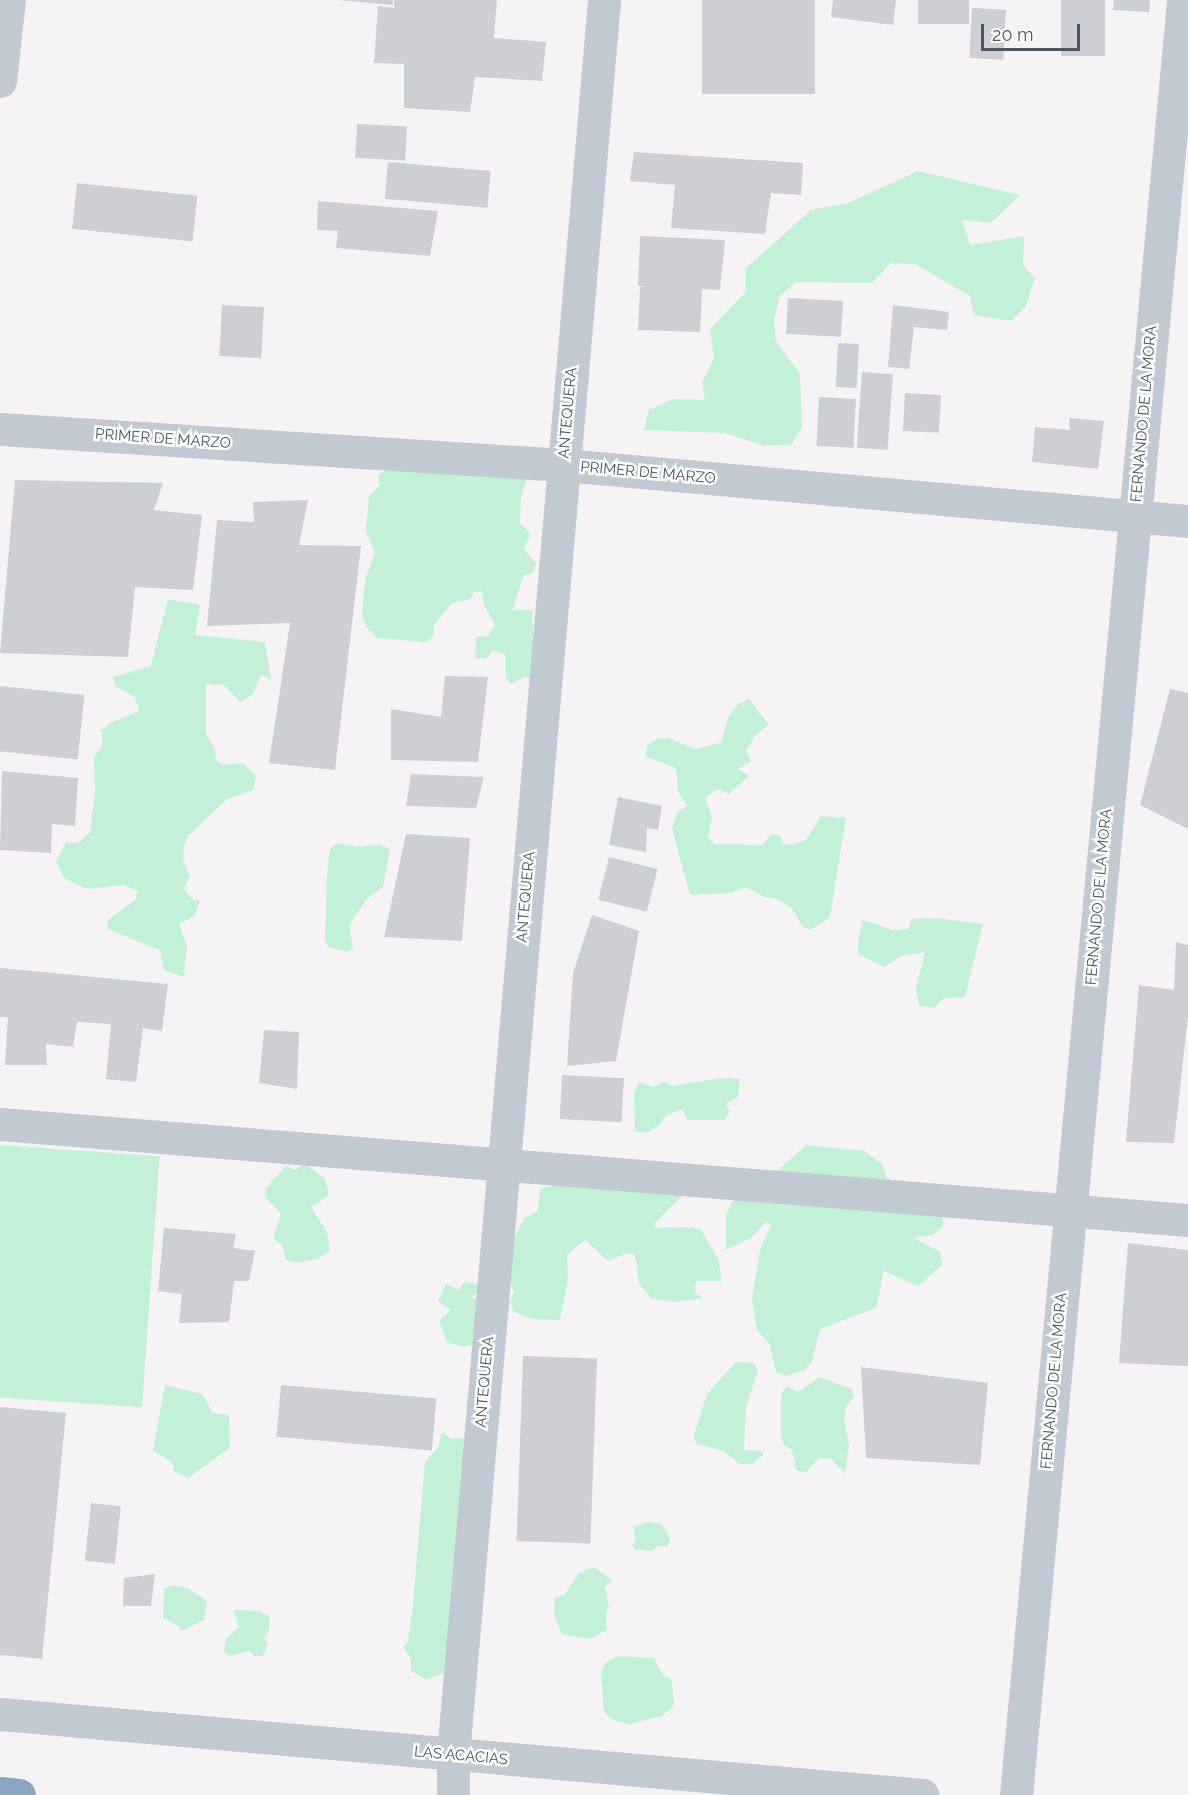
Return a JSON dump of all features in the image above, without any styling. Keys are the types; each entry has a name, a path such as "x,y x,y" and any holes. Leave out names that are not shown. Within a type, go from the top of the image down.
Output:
{"highway":[{"path":"0,1793 19,1795"}],"street":[{"path":"0,81 9,0"},
{"name":"ANTEQUERA","path":"453,1795 453,1755 604,0"},
{"name":"FERNANDO DE LA MORA","path":"1016,1795 1183,0"},
{"name":"PRIMER DE MARZO","path":"0,429 564,465 1188,521"},
{"path":"0,1124 503,1167 1188,1220"},
{"name":"LAS ACACIAS","path":"0,1714 922,1795"}],"green space":[{"path":"918,171 1020,195 991,223 962,220 970,245 1024,236 1023,265 1035,278 1026,306 1011,321 974,315 970,296 915,264 891,263 872,283 796,282 780,296 774,319 776,341 800,374 802,428 791,445 765,446 725,433 644,430 649,410 673,399 705,400 702,382 714,358 710,329 746,292 745,269 811,210 848,203"},
{"path":"410,467 528,475 521,498 520,523 530,534 524,549 536,563 534,572 523,576 513,610 532,610 535,679 525,677 511,684 506,678 505,655 493,650 487,658 475,659 476,637 488,636 495,625 484,605 482,591 474,592 470,599 452,603 433,626 434,635 427,642 377,638 366,627 362,615 365,580 375,552 366,532 369,496 380,485 378,475 387,469"},
{"path":"168,599 200,605 195,635 265,642 271,680 261,675 253,694 240,702 224,685 206,684 206,734 215,749 216,760 223,765 243,763 256,776 253,790 227,799 188,836 184,846 183,860 190,876 184,889 193,900 200,901 194,916 179,924 187,946 184,977 164,970 160,950 107,929 108,920 135,900 138,891 123,885 87,889 64,878 56,862 66,842 78,843 90,832 95,794 94,756 103,745 101,731 110,723 139,711 135,697 115,686 113,677 151,666"},
{"path":"749,699 769,725 756,734 746,751 751,761 738,769 749,776 729,794 717,789 705,798 712,817 708,837 714,844 762,845 771,835 780,835 783,845 793,844 806,840 821,816 846,818 830,917 810,930 803,927 792,909 777,899 764,897 746,887 730,893 690,895 672,829 677,813 687,806 678,791 676,768 646,757 647,745 657,739 669,738 696,749 721,743 729,716 738,704"},
{"path":"337,843 358,847 379,844 390,849 383,887 368,898 349,925 353,948 348,952 328,947 325,941 330,849"},
{"path":"935,918 983,924 965,997 945,998 933,1008 919,1006 916,988 925,952 901,956 884,967 858,954 858,943 863,920 893,930 908,929 912,919"},
{"path":"722,1078 740,1079 738,1097 726,1104 730,1112 724,1120 688,1120 682,1109 667,1115 659,1125 646,1133 635,1131 634,1093 639,1082 654,1087 665,1081 672,1086"},
{"path":"0,1145 160,1156 142,1408 0,1398"},
{"path":"806,1145 864,1151 882,1164 887,1178 897,1182 775,1173"},
{"path":"304,1163 325,1179 329,1195 311,1207 327,1232 330,1251 317,1259 296,1263 286,1260 282,1245 273,1238 281,1213 265,1197 266,1188 286,1166 295,1170"},
{"path":"558,1184 686,1192 654,1224 656,1228 691,1227 701,1230 718,1258 722,1281 696,1281 695,1293 703,1298 674,1302 651,1298 639,1284 635,1255 627,1253 608,1261 585,1240 567,1255 568,1279 560,1320 532,1319 513,1311 510,1301 514,1292 509,1281 513,1240 525,1218 538,1211 540,1189"},
{"path":"735,1197 942,1213 943,1227 932,1235 914,1238 940,1252 943,1264 918,1286 884,1271 876,1308 820,1329 812,1361 805,1370 786,1376 776,1372 770,1345 757,1330 752,1299 760,1250 771,1225 766,1222 751,1238 726,1250 726,1214"},
{"path":"464,1282 484,1286 470,1298 482,1299 476,1344 463,1347 447,1342 439,1321 451,1310 438,1301 446,1284 459,1290"},
{"path":"736,1362 753,1363 758,1370 746,1407 744,1450 762,1451 763,1455 752,1464 740,1464 723,1451 696,1444 694,1435 707,1394"},
{"path":"819,1377 852,1389 854,1397 846,1407 844,1418 849,1445 845,1473 831,1459 819,1458 805,1473 796,1470 792,1450 784,1445 781,1436 781,1396 786,1386 799,1392"},
{"path":"165,1385 202,1394 213,1413 229,1415 230,1448 188,1478 174,1471 172,1462 153,1450"},
{"path":"442,1431 451,1439 464,1438 451,1670 427,1680 411,1671 411,1659 403,1647 408,1641 412,1615 425,1462 438,1448"},
{"path":"647,1522 659,1523 667,1531 670,1541 667,1546 658,1546 652,1551 636,1550 632,1546 636,1539 633,1527"},
{"path":"594,1567 613,1581 605,1587 609,1607 606,1610 607,1630 590,1639 562,1634 554,1614 555,1598 564,1595 579,1573"},
{"path":"173,1585 187,1588 207,1601 204,1620 181,1631 179,1626 163,1618 164,1589"},
{"path":"234,1610 258,1611 269,1616 269,1630 264,1638 268,1645 263,1656 255,1656 249,1651 231,1656 224,1653 226,1639 239,1627"},
{"path":"617,1656 654,1658 663,1675 672,1680 674,1705 662,1716 630,1724 613,1720 604,1712 601,1672 605,1663"}],"building":[{"path":"338,0 393,0 393,5"},
{"path":"394,0 497,0 494,38 546,42 542,81 475,77 470,112 404,108 404,64 374,63 378,6 394,8"},
{"path":"702,0 815,0 815,94 702,94"},
{"path":"833,0 896,0 893,25 831,17"},
{"path":"918,0 969,0 969,24 918,24"},
{"path":"1061,0 1105,0 1105,56 1061,56"},
{"path":"1114,0 1150,0 1149,12 1113,10"},
{"path":"972,8 1006,10 1003,60 969,58"},
{"path":"357,124 407,127 405,161 355,158"},
{"path":"634,152 803,163 801,195 771,193 765,234 671,228 675,185 630,181"},
{"path":"388,162 491,171 487,208 385,199"},
{"path":"77,183 197,196 193,241 72,229"},
{"path":"318,201 438,211 430,256 336,248 338,231 317,230"},
{"path":"640,236 725,240 720,290 702,289 700,332 638,330 640,287 647,286 638,286"},
{"path":"788,298 843,301 841,337 786,334"},
{"path":"222,305 264,307 261,358 219,356"},
{"path":"893,305 949,312 947,330 914,327 909,369 888,367"},
{"path":"838,343 859,344 857,388 836,387"},
{"path":"862,372 893,374 888,450 857,448"},
{"path":"905,393 941,395 939,433 903,431"},
{"path":"819,397 856,399 853,448 816,446"},
{"path":"1069,418 1104,421 1098,469 1032,462 1035,427 1070,430"},
{"path":"15,480 163,483 154,510 202,515 193,590 135,587 128,657 0,653"},
{"path":"308,500 299,545 361,546 335,770 269,763 290,623 207,626 217,520 254,522 253,502"},
{"path":"445,676 488,677 478,762 391,760 391,709 441,717"},
{"path":"0,686 85,695 78,760 0,751"},
{"path":"1170,689 1188,693 1188,829 1140,805"},
{"path":"2,771 78,778 75,826 52,824 51,853 0,850"},
{"path":"411,774 484,777 476,808 406,806"},
{"path":"618,797 662,806 658,830 647,828 646,852 609,845"},
{"path":"406,834 470,838 462,941 384,937"},
{"path":"609,857 658,869 647,912 598,900"},
{"path":"592,915 639,931 616,1061 567,1066 573,973"},
{"path":"1176,942 1188,945 1188,1016 1174,1143 1126,1142 1139,985 1174,990"},
{"path":"0,968 168,984 162,1031 143,1028 136,1082 106,1079 111,1024 77,1022 73,1047 46,1044 47,1065 5,1065 8,1017 0,1017"},
{"path":"264,1030 299,1032 297,1089 259,1083"},
{"path":"562,1075 624,1078 622,1122 560,1119"},
{"path":"164,1228 236,1234 233,1248 255,1251 249,1281 234,1281 229,1322 179,1323 182,1294 158,1291"},
{"path":"1128,1243 1188,1250 1188,1366 1119,1363"},
{"path":"523,1356 597,1359 590,1543 517,1541"},
{"path":"861,1367 988,1383 980,1465 866,1458"},
{"path":"281,1385 436,1399 432,1450 276,1437"},
{"path":"0,1407 66,1413 42,1659 0,1655"},
{"path":"91,1503 121,1506 115,1564 85,1561"},
{"path":"155,1574 151,1606 123,1606 124,1578"}]}
